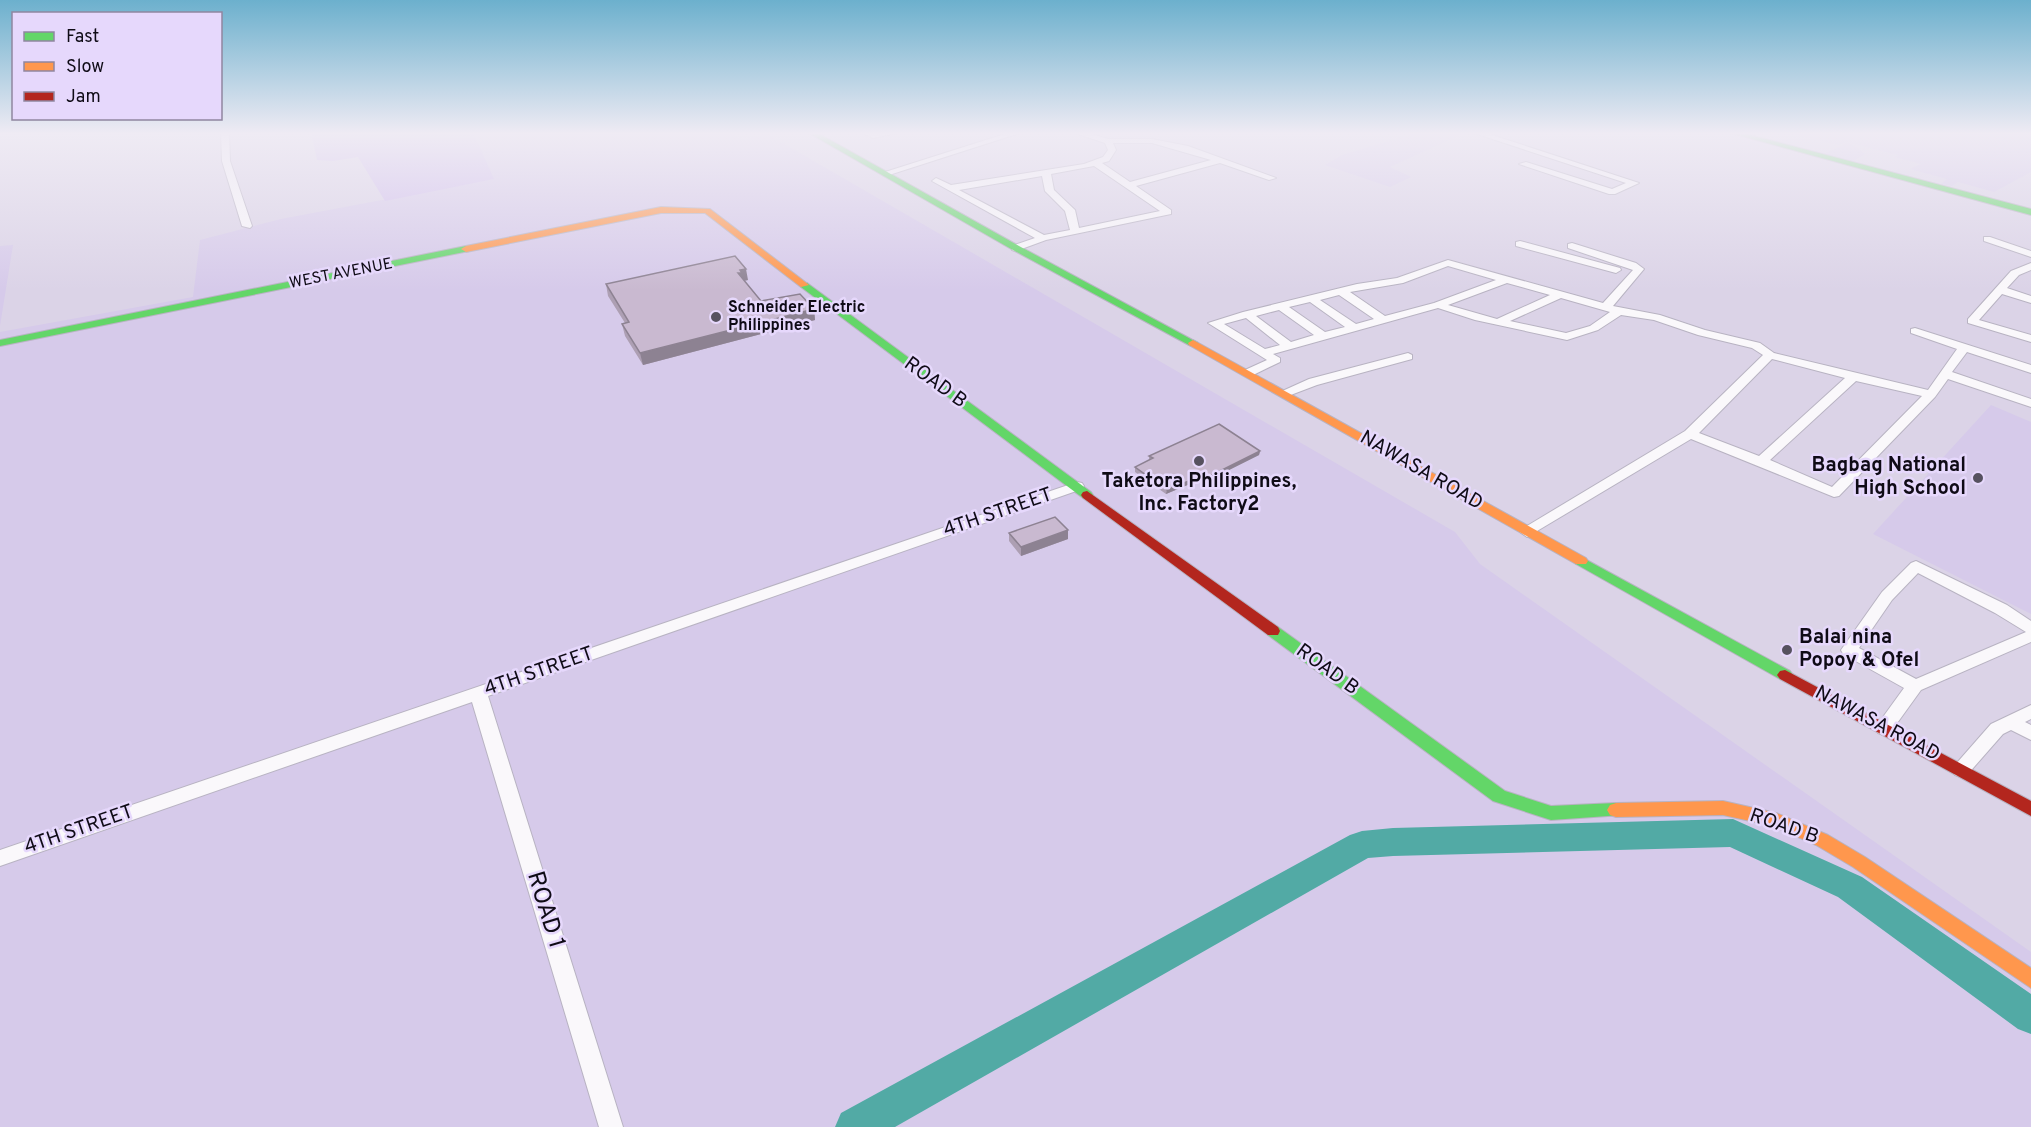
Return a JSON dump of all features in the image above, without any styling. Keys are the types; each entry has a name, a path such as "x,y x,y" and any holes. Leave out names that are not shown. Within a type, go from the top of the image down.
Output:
{"street":[{"path":"234,185 247,226"},
{"name":"NAWASA ROAD","path":"906,185 1016,248 1249,373 1527,532 2031,809"},
{"path":"944,185 1043,238"},
{"path":"952,188 973,185"},
{"path":"1049,185 1050,191 1070,210 1075,231"},
{"path":"1016,248 1043,238 1168,212 1131,185"},
{"path":"1591,185 1615,192 1631,185"},
{"path":"1928,185 2031,212"},
{"name":"WEST AVENUE","path":"0,343 662,210 683,208"},
{"name":"ROAD B","path":"683,208 706,211 941,388 1499,796 1551,813 1723,808 1776,820 1822,840 1859,862 2031,979"},
{"path":"1987,239 2031,254"},
{"path":"1520,244 1633,275"},
{"path":"1572,246 1639,269 1605,308"},
{"path":"1249,373 1276,360 1214,323 1341,291 1399,281 1448,263 1605,308 1656,317 1702,333 1756,345 1770,355 1930,394"},
{"path":"2031,266 2015,273 1972,321 2031,339"},
{"path":"2015,273 2031,278"},
{"path":"1266,352 1438,305 1507,279"},
{"path":"1999,289 2031,300"},
{"path":"1341,291 1383,320"},
{"path":"1499,322 1559,295"},
{"path":"1312,299 1354,328"},
{"path":"1438,305 1475,317 1567,337 1594,328 1619,311"},
{"path":"1280,306 1323,336"},
{"path":"1246,314 1288,345"},
{"path":"1915,331 2031,369"},
{"path":"1690,434 1761,461 1834,494 1930,394 1964,347"},
{"path":"1527,532 1690,434 1770,355"},
{"path":"1284,393 1313,382 1408,357"},
{"path":"1946,374 2031,403"},
{"path":"1761,461 1854,377"},
{"name":"4TH STREET","path":"0,858 1077,486"},
{"path":"1915,686 1849,650 1887,596 1916,566 2001,609 2031,628"},
{"path":"1884,728 1915,686 2031,636"},
{"name":"ROAD 1","path":"478,693 611,1127"},
{"path":"1961,770 1997,729 2031,711"},
{"path":"2011,722 2031,733"}],"shaded area":[{"path":"375,185 466,185 385,201"},
{"path":"464,185 854,185 1455,532 1480,564 2031,952 2031,1127 0,1127 0,332 193,297 200,240 281,219"},
{"path":"1967,185 2008,185 1994,192"},
{"path":"13,245 0,326 0,246"},
{"name":"Bagbag National High School","path":"1991,405 2031,422 2031,614 1873,534"}],"building":[{"name":"Schneider Electric Philippines","path":"735,256 746,269 738,273 761,301 800,294 814,309 640,353 622,324 629,322 606,284"},
{"name":"Taketora Philippines, Inc. Factory2","path":"1219,424 1260,451 1202,480 1198,477 1167,490 1135,467 1153,458 1149,456"},
{"path":"1055,517 1068,530 1021,547 1009,533"}],"waterway":[{"path":"855,1127 1362,845 1393,842 1733,833 1850,887 2031,1016"}],"traffic: fast":[{"path":"904,185 1193,343"},
{"path":"1928,185 2031,212"},
{"path":"0,343 466,249"},
{"path":"804,285 1087,495"},
{"path":"1581,561 1785,675"},
{"path":"1273,631 1499,796 1551,813 1616,810"}],"traffic: slow":[{"path":"466,249 661,210 707,211 804,285"},
{"path":"1193,343 1581,561"},
{"path":"1616,810 1723,808 1776,820 1822,840 1859,862 2031,979"}],"traffic: jam":[{"path":"1087,495 1273,631"},
{"path":"1785,675 2031,809"}],"place":[{"name":"Schneider Electric Philippines","path":"716,317"},
{"name":"Taketora Philippines, Inc. Factory2","path":"1199,461"},
{"name":"Bagbag National High School","path":"1978,478"},
{"name":"Balai nina Popoy & Ofel","path":"1787,650"}]}
